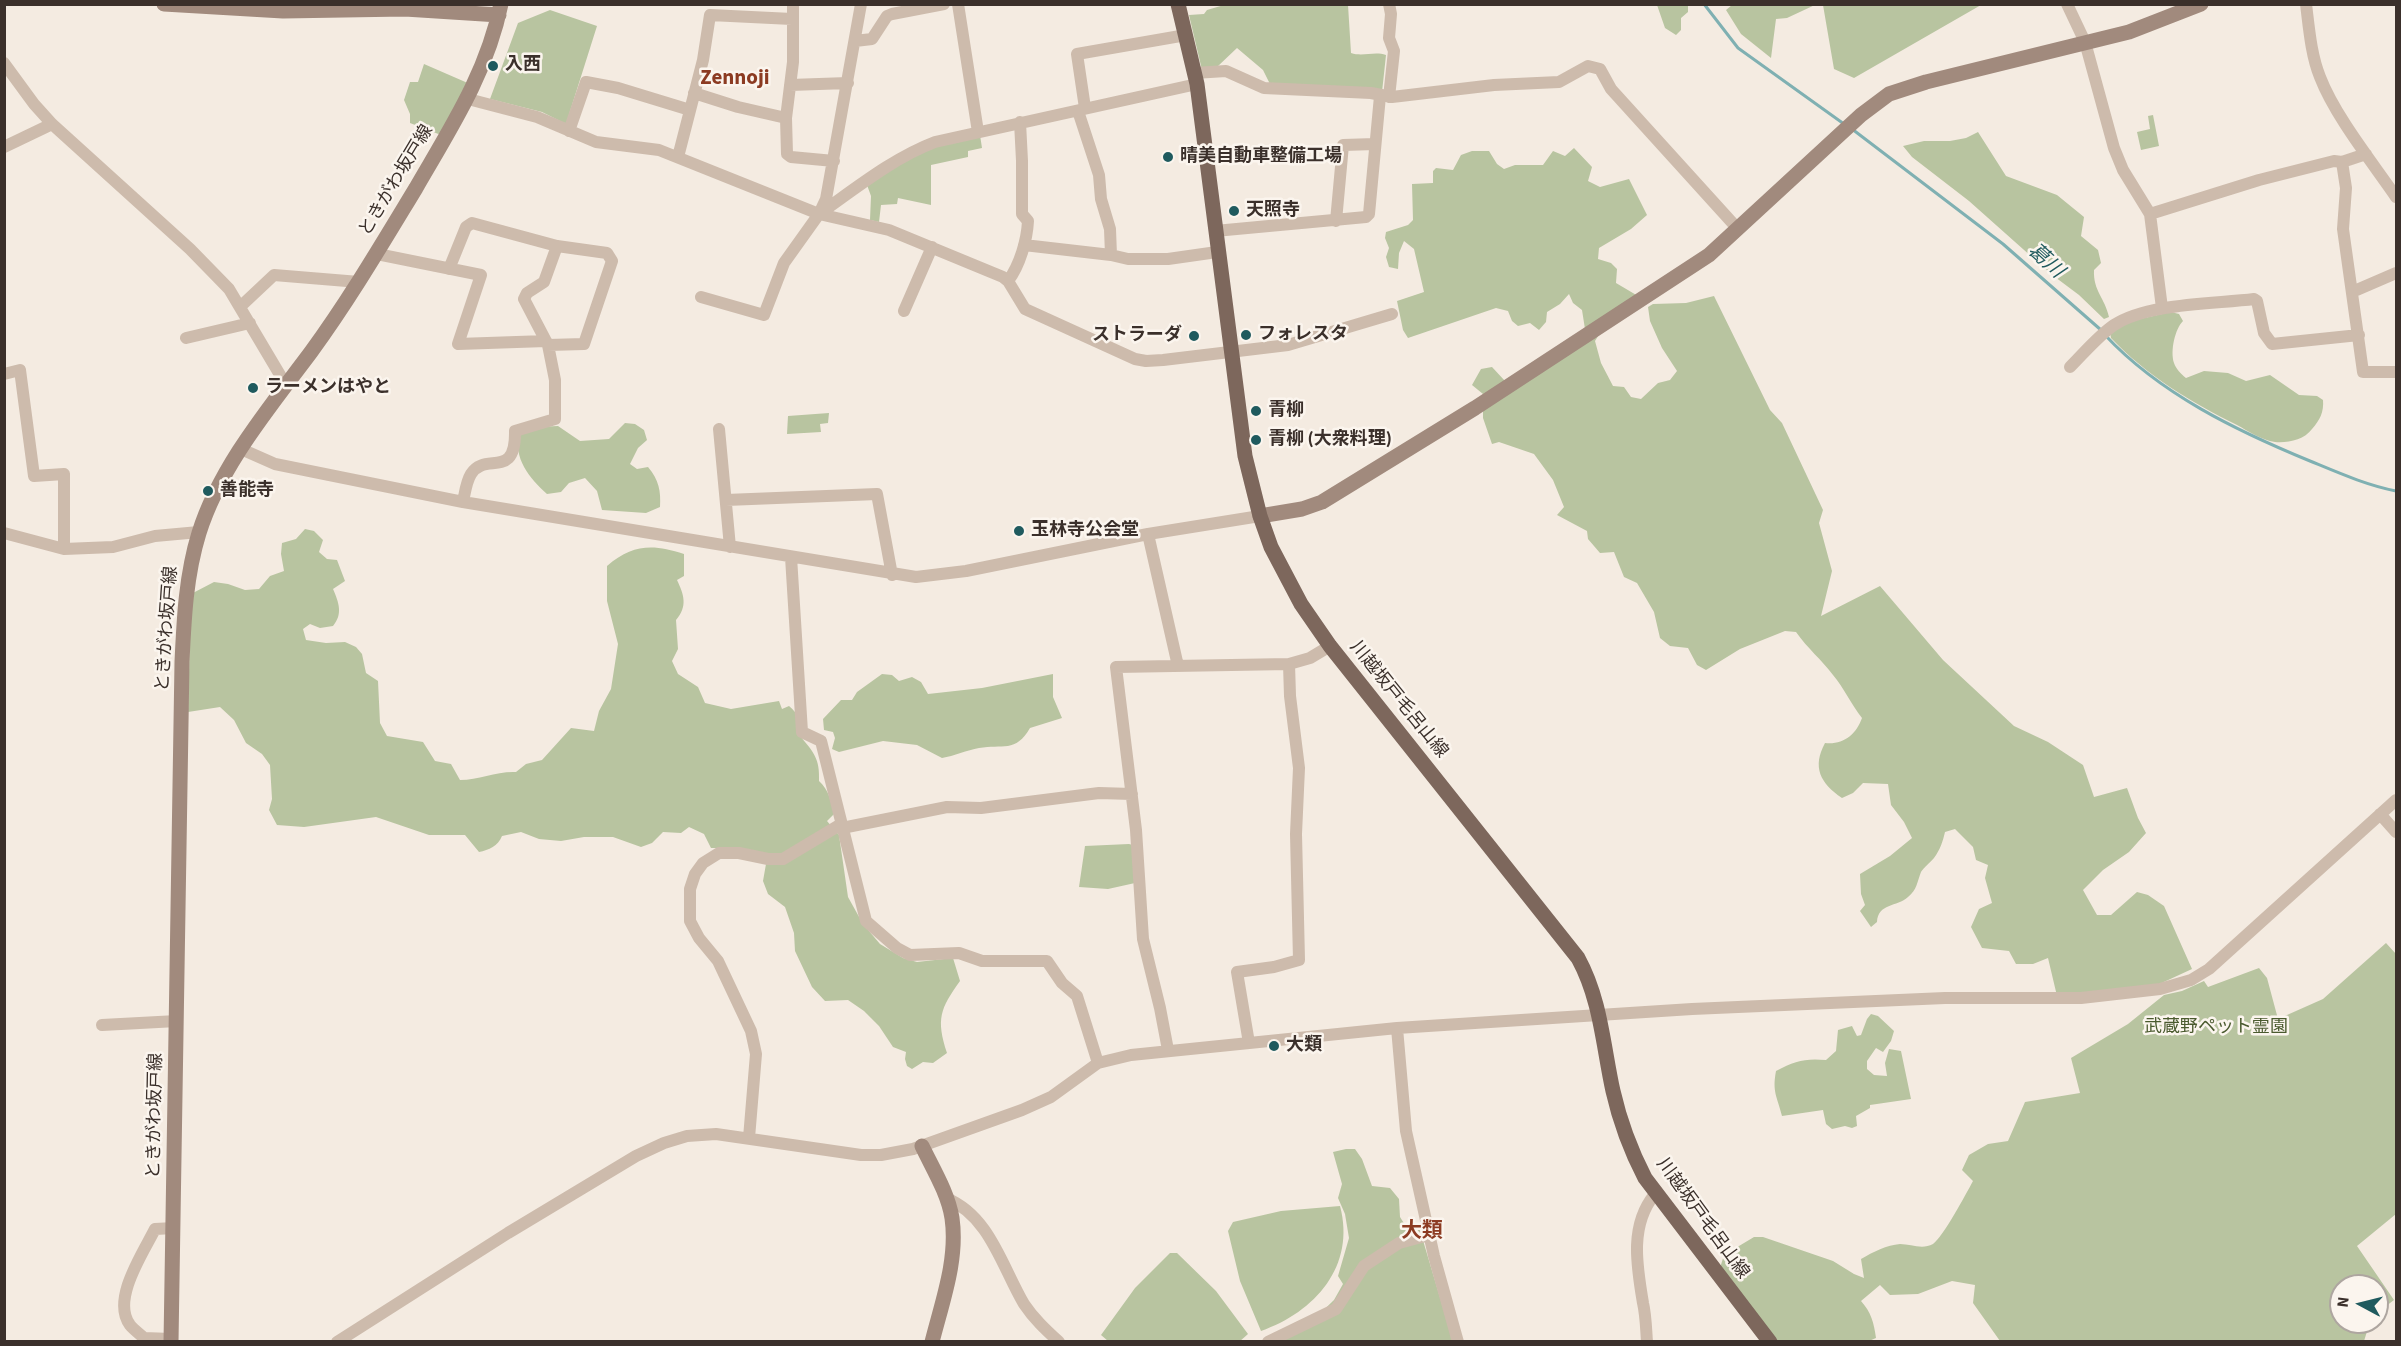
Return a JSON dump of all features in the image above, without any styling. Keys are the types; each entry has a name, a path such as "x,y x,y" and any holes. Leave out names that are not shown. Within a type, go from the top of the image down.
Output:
{"main road":[{"name":"川越坂戸毛呂山線","path":"1178,4 1196,79 1245,456 1260,516 1271,547 1289,584 1330,646 1572,949 1589,981 1600,1016 1613,1091 1633,1155 1654,1194 1770,1341"}],"street":[{"path":"164,4 283,11 331,7 500,10"},
{"path":"793,4 793,62 786,118 787,154 834,161"},
{"path":"701,297 764,315 784,263 819,214 826,199 861,4"},
{"path":"855,41 872,39 887,16 944,4"},
{"path":"958,4 978,132"},
{"path":"1215,231 1336,221 1366,217 1370,214 1375,144 1394,51 1389,38 1391,14 1389,4"},
{"path":"2067,4 2085,42 2114,148 2123,170 2150,214 2162,308"},
{"path":"242,449 275,465 463,502 892,575 931,577 1148,534 1302,509 1322,502 1388,463 1709,255 1841,133 1889,94 1926,82 2129,32 2201,4"},
{"path":"2306,4 2319,75 2327,92 2366,154 2397,197"},
{"name":"ときがわ坂戸線","path":"171,1340 184,632 189,574 199,532 220,486 242,449 359,282 468,99 482,70 500,10"},
{"path":"678,157 703,60 710,15 792,19"},
{"path":"1111,255 1110,229 1101,199 1100,175 1081,110 1077,54 1186,35"},
{"path":"4,63 52,124 196,254 229,288 286,385"},
{"path":"819,214 872,176 920,148 1020,122 1081,110 1226,71 1264,88 1371,93 1384,97 1494,85 1559,82 1588,66 1593,66 1600,69 1611,89 1737,228"},
{"path":"569,131 586,82 618,88 690,110"},
{"path":"790,85 848,83"},
{"path":"694,93 738,107 786,118"},
{"path":"468,99 537,117 596,142 659,150 819,214 889,230 1008,281 1025,309 1135,359 1163,360 1299,343 1392,314"},
{"path":"1008,281 1014,273 1024,245 1028,220 1022,214 1020,122"},
{"path":"4,147 52,124"},
{"path":"1336,221 1343,145 1375,144"},
{"path":"2150,214 2259,180 2342,162 2366,154"},
{"path":"2342,162 2346,188 2343,229 2363,372 2397,372"},
{"path":"377,254 449,269 481,275 458,344 584,344 612,261 607,253 556,246 472,223 466,227 449,269"},
{"path":"1024,245 1128,259 1168,259 1218,252"},
{"path":"463,502 471,473 479,466 503,462 512,455 516,447 515,431 555,419 555,380 547,343 526,305 525,295 544,282 556,246"},
{"path":"904,311 932,247"},
{"path":"2352,292 2397,273"},
{"path":"241,306 274,275 359,282"},
{"path":"2070,366 2104,333 2124,320 2162,308 2254,299 2257,301 2264,333 2272,344 2359,335"},
{"path":"186,338 250,323"},
{"path":"4,374 20,370 34,476 64,474 64,549"},
{"path":"719,429 730,547"},
{"path":"726,500 876,494 892,575"},
{"path":"4,533 64,549 113,547 155,536 199,532"},
{"path":"1148,534 1178,666"},
{"path":"791,557 802,732 821,741 866,921 897,948 910,956 959,953 982,961 1047,961 1062,983 1077,996 1098,1063"},
{"path":"1168,1050 1143,939 1132,794 1116,668 1289,664 1310,658 1330,646"},
{"path":"1249,1043 1238,972 1274,967 1299,960 1296,834 1299,768 1290,696 1289,664"},
{"path":"749,1138 756,1054 751,1031 718,961 699,938 690,921 690,890 695,874 703,863 719,853 739,853 768,859 783,859 838,826 842,828 947,807 981,808 1099,793 1132,794"},
{"path":"337,1341 508,1233 650,1149 676,1139 706,1134 870,1155 904,1151 1051,1097 1098,1063 1122,1056 1168,1050 1396,1028 1692,1009 1946,998 2075,999 2172,986 2191,980 2210,969 2397,800"},
{"path":"2380,814 2397,832"},
{"path":"102,1025 177,1021"},
{"path":"1396,1028 1406,1131 1429,1235 1458,1341"},
{"path":"922,1146 946,1198 952,1217 953,1241 948,1280 932,1341"},
{"path":"1647,1341 1644,1306 1636,1267 1636,1249 1646,1205 1654,1194"},
{"path":"946,1198 961,1204 977,1222 1004,1260 1032,1316 1059,1341"},
{"path":"171,1340 144,1338 129,1324 125,1298 127,1285 155,1230 174,1228"},
{"path":"1268,1341 1336,1309 1364,1266 1399,1243 1429,1235"}],"green space":[{"path":"1817,4 1787,18 1776,19 1771,58 1741,34 1726,10 1732,5"},
{"path":"1823,4 1981,5 1854,78 1834,69"},
{"path":"1224,5 1348,5 1351,53 1386,55 1382,92 1270,84 1263,70 1237,48 1217,67 1202,70 1189,15 1204,14 1207,10"},
{"path":"1657,5 1688,5 1688,12 1681,18 1681,30 1676,35 1665,28"},
{"path":"550,10 597,26 566,124 542,112 490,99 518,23"},
{"path":"424,64 470,84 441,135 410,123 410,114 404,100 410,82 418,82"},
{"path":"2153,115 2159,146 2141,150 2137,132 2150,129 2148,116"},
{"path":"1978,132 2006,176 2057,195 2084,217 2081,236 2098,250 2101,263 2094,270 2094,277 2109,317 2104,319 1969,201 1912,157 1903,146 1924,141 1950,141 1966,138"},
{"path":"980,135 982,148 968,151 968,157 931,165 931,205 898,198 897,204 881,205 879,222 870,220 871,196 867,185 917,154"},
{"path":"1574,148 1592,167 1588,181 1600,187 1629,179 1647,215 1631,229 1599,248 1598,259 1611,263 1617,269 1616,283 1638,296 1600,333 1595,341 1601,363 1613,386 1624,387 1631,397 1641,399 1658,383 1670,380 1677,371 1662,348 1650,321 1648,307 1653,304 1686,303 1714,296 1770,410 1782,423 1823,510 1819,523 1832,571 1821,616 1880,586 1943,660 2014,726 2048,742 2083,765 2094,797 2127,788 2146,833 2129,852 2103,870 2083,890 2097,915 2111,915 2137,892 2148,895 2164,906 2192,969 2153,987 2057,996 2048,958 2033,964 2016,964 2009,951 1982,948 1971,927 1979,909 1992,903 1985,878 1988,865 1976,860 1973,847 1955,829 1945,832 1938,852 1921,872 1913,892 1904,900 1884,908 1877,922 1871,927 1860,911 1865,905 1861,894 1860,874 1890,856 1912,838 1904,822 1891,805 1888,784 1863,783 1853,793 1842,798 1828,786 1820,774 1819,760 1825,743 1848,738 1862,718 1837,680 1796,632 1785,631 1740,649 1706,670 1697,665 1688,648 1670,646 1660,638 1654,612 1637,583 1624,577 1614,552 1600,553 1588,539 1587,531 1557,515 1564,507 1553,480 1534,454 1499,442 1492,444 1483,418 1483,394 1472,385 1481,369 1492,367 1505,381 1585,329 1582,310 1573,303 1569,294 1560,304 1547,312 1546,322 1539,330 1530,323 1518,326 1512,321 1508,311 1496,308 1408,338 1403,330 1397,301 1424,292 1414,249 1404,241 1399,253 1398,269 1389,267 1386,257 1389,248 1385,238 1386,232 1408,225 1413,220 1412,184 1433,183 1433,171 1436,168 1453,170 1461,155 1472,151 1489,151 1497,164 1504,169 1515,165 1543,165 1553,151 1565,156"},
{"path":"2171,312 2179,314 2183,321 2176,335 2173,358 2175,365 2186,378 2204,371 2228,373 2246,381 2270,375 2299,395 2317,396 2323,400 2322,412 2315,426 2305,436 2290,441 2275,442 2260,437 2170,387 2139,364 2111,338 2110,332 2131,321"},
{"path":"829,413 828,423 820,424 821,432 787,434 788,416"},
{"path":"625,423 635,424 644,430 647,440 638,448 630,464 637,469 648,467 655,476 658,486 660,507 646,513 602,510 597,491 585,478 569,483 561,492 547,494 534,482 524,467 518,451 520,434 537,427 558,426 580,441 609,439"},
{"path":"305,529 314,531 323,540 319,552 327,559 337,560 345,581 333,589 339,608 336,622 333,626 320,628 310,624 303,629 306,640 326,643 345,642 356,647 362,654 366,673 378,681 380,723 387,736 423,742 435,761 451,764 460,780 516,772 526,764 542,760 571,728 594,731 599,711 611,689 618,644 607,601 607,566 626,553 644,548 663,549 684,554 684,576 677,580 683,596 683,605 676,620 678,649 672,661 678,674 698,687 705,703 731,709 779,701 782,709 789,706 795,712 799,722 799,735 815,756 819,781 831,800 834,814 827,821 839,835 848,897 863,924 880,944 903,958 917,962 953,958 960,981 948,999 942,1015 942,1031 947,1053 933,1063 923,1062 912,1069 907,1066 906,1052 893,1047 879,1026 864,1011 848,1000 825,1001 812,987 795,951 794,933 785,907 768,894 763,881 766,864 727,848 711,848 704,834 689,827 681,833 663,832 652,843 641,847 613,837 584,837 561,841 539,839 521,832 502,836 493,847 479,852 465,835 429,835 376,817 304,827 277,825 269,810 272,799 270,765 262,754 246,743 234,720 220,707 188,712 191,594 214,582 245,590 259,589 270,576 284,571 282,543 296,539"},
{"path":"882,674 892,675 899,681 912,677 921,682 928,694 982,688 1053,674 1053,697 1062,718 1030,728 1019,741 1008,746 979,748 942,758 917,745 883,741 839,752 832,749 835,738 833,732 824,730 823,719 841,700 852,700 857,692"},
{"path":"1133,845 1135,883 1108,889 1079,887 1085,846"},
{"name":"武蔵野ペット霊園","path":"2386,943 2396,954 2396,1214 2357,1246 2376,1274 2329,1274 2329,1334 2366,1334 2364,1341 2000,1341 1973,1303 1975,1285 1952,1281 1918,1294 1890,1295 1880,1285 1861,1301 1870,1314 1874,1327 1876,1338 1869,1341 1778,1341 1767,1331 1720,1268 1724,1255 1754,1237 1763,1237 1833,1261 1864,1278 1861,1259 1875,1251 1900,1244 1921,1247 1933,1244 1948,1224 1973,1181 1962,1170 1969,1155 1988,1144 2008,1141 2025,1102 2080,1093 2071,1058 2128,1024 2164,995 2182,991 2204,981 2208,987 2259,968 2267,978 2278,1019 2323,999"},
{"path":"1871,1014 1878,1016 1894,1031 1891,1041 1883,1052 1876,1048 1867,1061 1867,1069 1874,1075 1887,1076 1885,1063 1889,1049 1901,1051 1911,1099 1870,1105 1870,1108 1856,1116 1857,1126 1852,1128 1845,1126 1832,1129 1826,1124 1823,1110 1782,1116 1775,1089 1776,1071 1800,1061 1826,1060 1836,1051 1838,1030 1852,1026 1857,1036 1861,1035"},
{"path":"1355,1149 1362,1159 1372,1186 1390,1188 1399,1199 1400,1217 1407,1228 1419,1227 1453,1341 1280,1342 1302,1331 1334,1300 1343,1284 1338,1276 1349,1238 1345,1214 1338,1198 1342,1184 1333,1152"},
{"path":"1340,1206 1343,1228 1342,1248 1327,1284 1298,1312 1281,1323 1261,1331 1240,1281 1228,1231 1233,1222 1281,1211"},
{"path":"1170,1253 1177,1253 1216,1291 1248,1334 1239,1342 1108,1341 1101,1335 1135,1288"},
{"path":"2389,1293 2394,1300 2389,1304"}],"waterway":[{"name":"葛川","path":"1704,4 1738,48 1844,124"},
{"name":"葛川","path":"1852,129 2003,244 2101,330"},
{"name":"葛川","path":"2105,335 2150,375 2175,393 2228,424 2342,474 2396,491"}],"place":[{"name":"入西","path":"493,66"},
{"name":"晴美自動車整備工場","path":"1168,157"},
{"name":"天照寺","path":"1234,211"},
{"name":"フォレスタ","path":"1246,335"},
{"name":"ストラーダ","path":"1194,336"},
{"name":"ラーメンはやと","path":"253,388"},
{"name":"青柳","path":"1256,411"},
{"name":"青柳 (大衆料理)","path":"1256,440"},
{"name":"善能寺","path":"208,491"},
{"name":"玉林寺公会堂","path":"1019,531"},
{"name":"大類","path":"1274,1046"}],"district":[{"name":"Zennoji","path":"735,79"},
{"name":"大類","path":"1422,1232"}]}
